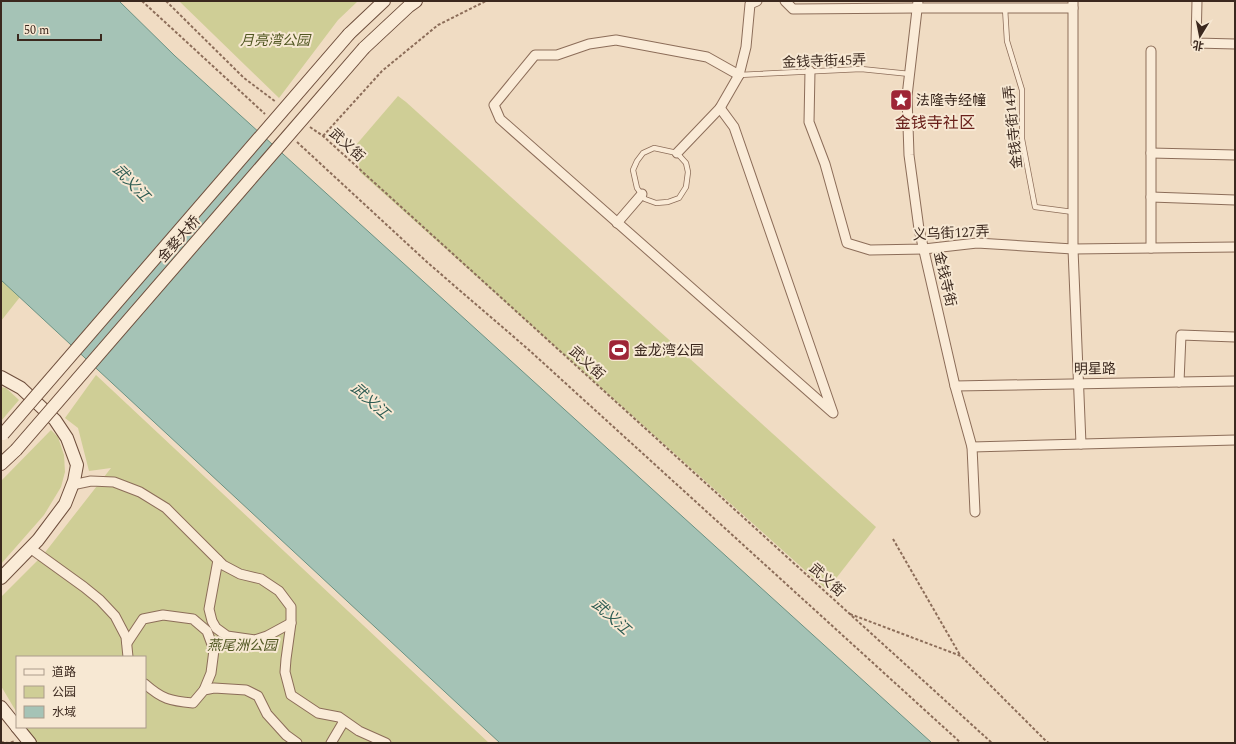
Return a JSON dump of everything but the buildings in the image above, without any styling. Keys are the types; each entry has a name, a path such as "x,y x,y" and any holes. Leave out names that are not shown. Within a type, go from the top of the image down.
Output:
{"main road":[{"name":"金婺大桥","path":"2,435 349,34 384,1"},
{"name":"金婺大桥","path":"1,464 16,450 364,48 416,1"},
{"path":"1,377 21,388 55,420 67,438 77,465 65,504 38,540 1,578"},
{"path":"1,707 16,726"},
{"path":"18,728 30,743"}],"street":[{"path":"677,153 720,108 739,75 746,47 750,4 757,1"},
{"path":"785,1 793,9 918,4 975,4 1005,8 1073,5 1073,249 1080,444"},
{"path":"1196,1 1196,43 1235,44"},
{"name":"金钱寺街","path":"918,4 907,96 909,155 919,229 955,386 972,446 975,512"},
{"path":"720,108 734,127 833,413 500,119 494,105 535,55 557,55 589,44 616,40 706,57 739,75"},
{"path":"1151,248 1152,51"},
{"name":"义乌街127弄","path":"810,71 809,122 824,164 846,243 870,250 924,249 977,243 1073,249 1235,247"},
{"path":"1151,153 1235,155"},
{"path":"617,222 642,194"},
{"path":"1151,197 1235,200"},
{"path":"1179,382 1182,335 1235,337"},
{"name":"明星路","path":"955,386 1235,381"},
{"path":"972,446 1235,440"},
{"path":"72,485 91,481 114,482 140,492 166,508 223,565 240,574 261,579 279,591 290,607 291,623 285,672 291,695 318,713 339,717 358,731 386,743"},
{"path":"30,548 84,587 100,600 115,616 126,638 128,656"},
{"path":"218,560 209,609 212,621 216,628 227,636 255,640 267,636 291,623"},
{"path":"127,643 143,619 163,616 193,619 207,631 214,650 211,673 204,690 193,703 174,702 156,694 146,685"},
{"path":"204,690 214,688 246,690 258,696 268,714 286,735 297,743"},
{"path":"331,743 344,721"}],"lane":[{"name":"金钱寺街14弄","path":"1005,8 1007,41 1022,90 1022,139 1035,207 1073,212"},
{"name":"金钱寺街45弄","path":"739,75 861,68 910,74"},
{"path":"654,148 677,153 686,163 688,172 686,187 679,198 668,202 656,203 645,200 642,194 637,188 633,170 637,161 643,154 654,148"}],"path":[{"path":"142,1 268,117"},
{"path":"166,1 244,78 280,105"},
{"path":"322,136 382,71 438,25 486,1"},
{"name":"武义街","path":"304,123 322,136 992,743"},
{"path":"297,142 428,263 529,350 961,743"},
{"path":"893,539 961,656 1047,742 1050,743"},
{"path":"849,614 961,656"}],"green space":[{"name":"月亮湾公园","path":"179,1 358,1 338,20 279,98"},
{"name":"金龙湾公园","path":"398,96 876,527 827,590 360,172 356,145"},
{"path":"1,280 20,297 1,321"},
{"name":"燕尾洲公园","path":"96,375 489,743 35,743 27,728 146,728 146,656 16,656 16,711 1,686 1,597 43,555 111,468 89,471 78,428 65,418"},
{"path":"1,387 6,388 19,400 1,421"},
{"path":"51,430 58,437 64,455 65,472 61,487 44,515 1,564 1,481"}],"water":[{"name":"武义江","path":"1,1 119,1 175,56 932,743 500,743 1,280"}],"place":[{"name":"法隆寺经幢","path":"901,100"},
{"name":"金龙湾公园","path":"619,350"}],"district":[{"name":"金钱寺社区","path":"935,123"}]}
